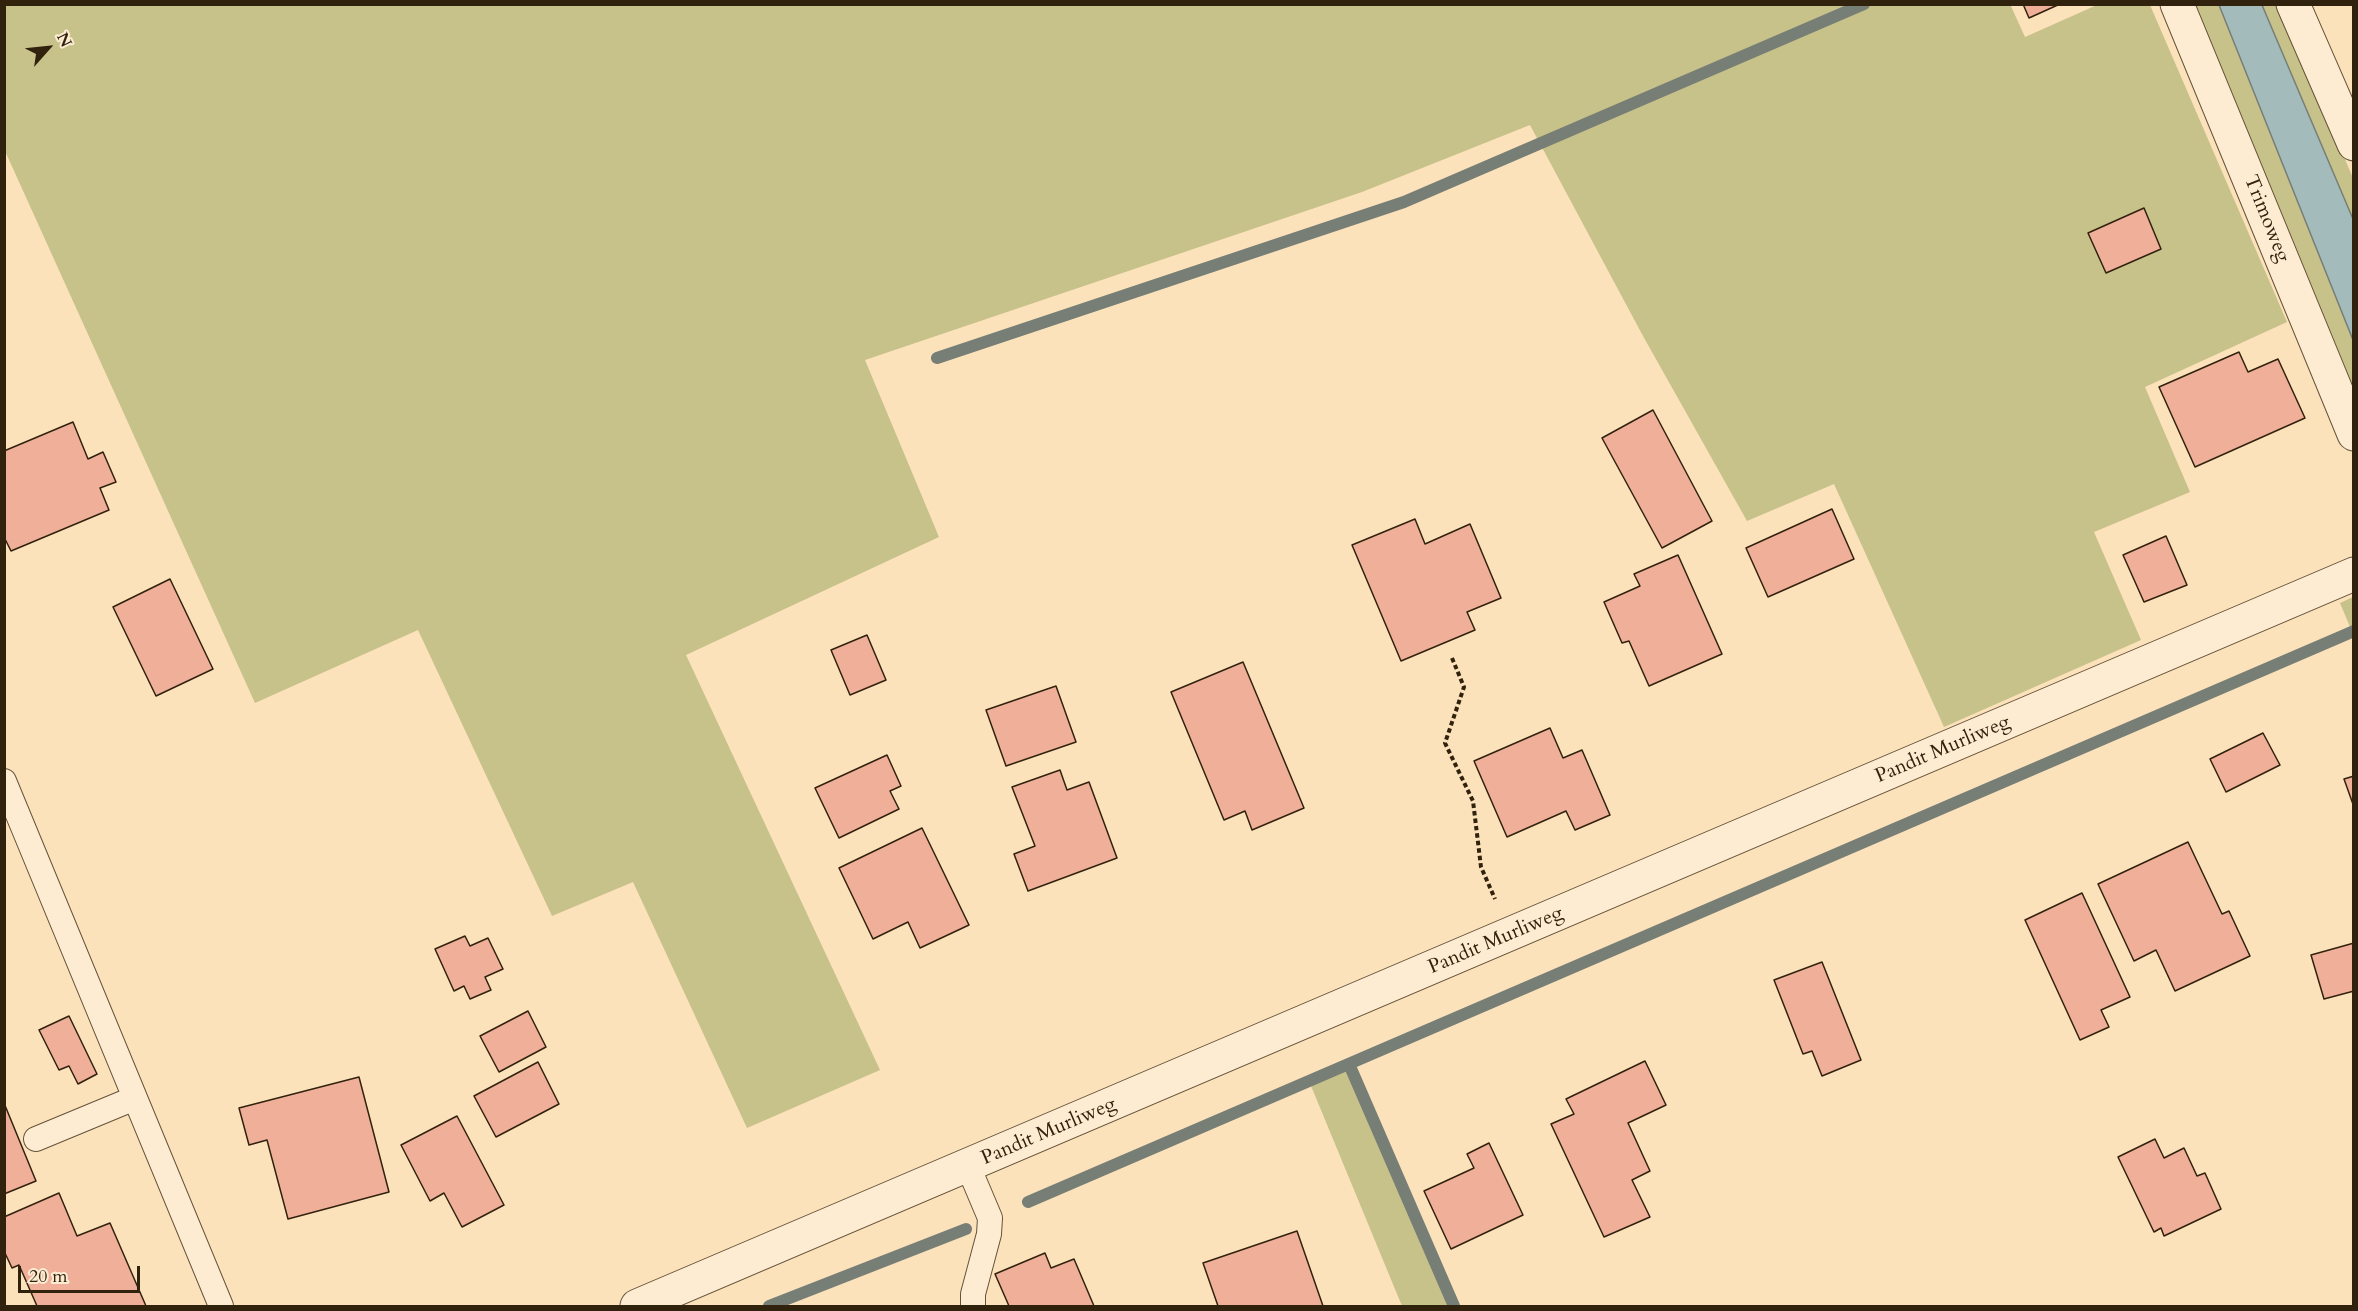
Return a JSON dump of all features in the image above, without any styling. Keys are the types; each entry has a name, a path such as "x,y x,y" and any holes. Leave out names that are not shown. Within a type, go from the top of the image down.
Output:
{"street":[{"name":"Trimoweg","path":"2177,4 2354,434"},
{"path":"2293,4 2354,144"},
{"name":"Pandit Murliweg","path":"637,1306 2354,574"}],"lane":[{"path":"4,781 221,1306"},
{"path":"36,1139 135,1098"},
{"path":"968,1166 990,1218 989,1234 973,1294 973,1306"}],"path":[{"path":"1452,658 1464,687 1445,743 1473,801 1481,867 1510,935"}],"shaded area":[{"path":"2010,4 2025,37 2097,5 2150,5 2287,322 2145,387 2190,492 2094,532 2141,640 1944,727 1834,484 1747,521 1643,336 1530,125 1362,192 865,360 939,537 686,655 880,1070 747,1128 633,882 552,916 418,630 255,703 5,151 4,5"},
{"path":"2194,5 2219,5 2353,340 2353,402"},
{"path":"2262,5 2279,5 2353,178 2353,219"},
{"path":"2353,597 2353,634 2340,603"},
{"path":"1349,1064 1454,1306 1402,1306 1309,1081"}],"water":[{"path":"2219,5 2262,5 2353,219 2353,340"}],"building":[{"path":"2023,4 2060,4 2029,18"},
{"path":"2144,208 2161,249 2106,273 2088,233"},
{"path":"2239,352 2248,372 2278,359 2305,418 2195,467 2159,387"},
{"path":"1653,410 1712,521 1662,548 1602,438"},
{"path":"73,422 88,459 103,452 116,482 100,488 109,510 11,551 4,537 4,451"},
{"path":"1832,509 1854,559 1768,597 1746,548"},
{"path":"1415,519 1425,544 1470,524 1501,598 1467,612 1475,630 1401,661 1352,545"},
{"path":"2166,536 2187,585 2144,602 2123,555"},
{"path":"1678,555 1722,654 1649,686 1629,641 1622,643 1604,602 1640,586 1634,574"},
{"path":"170,579 213,669 156,696 113,607"},
{"path":"867,635 886,680 850,695 831,650"},
{"path":"1243,662 1304,808 1252,830 1245,811 1224,820 1171,692"},
{"path":"1056,686 1076,742 1006,766 986,710"},
{"path":"1550,728 1563,758 1582,750 1610,815 1575,830 1566,811 1507,837 1474,761"},
{"path":"2263,733 2280,765 2226,792 2210,759"},
{"path":"887,755 901,786 890,791 899,809 839,838 815,788"},
{"path":"1060,770 1067,790 1089,782 1117,858 1028,891 1014,854 1035,846 1012,787"},
{"path":"2354,776 2354,807 2344,779"},
{"path":"922,828 969,925 920,948 908,922 873,939 839,868"},
{"path":"2188,842 2222,914 2229,911 2250,956 2175,991 2156,950 2134,961 2098,884"},
{"path":"2082,893 2130,997 2101,1010 2109,1027 2080,1040 2025,920"},
{"path":"465,936 470,946 488,938 503,969 485,977 491,990 470,999 464,986 454,991 435,949"},
{"path":"2354,943 2354,991 2324,999 2311,955"},
{"path":"1822,962 1861,1060 1822,1076 1812,1051 1803,1054 1774,980"},
{"path":"528,1011 546,1047 499,1072 480,1036"},
{"path":"69,1016 97,1074 78,1084 69,1066 59,1070 39,1030"},
{"path":"1645,1061 1666,1105 1628,1123 1650,1171 1632,1180 1650,1217 1604,1237 1551,1124 1574,1114 1566,1099"},
{"path":"538,1062 559,1104 496,1137 474,1096"},
{"path":"359,1077 389,1192 288,1219 267,1140 249,1145 239,1108"},
{"path":"4,1103 36,1181 4,1194"},
{"path":"457,1116 504,1205 462,1227 444,1193 430,1201 401,1145"},
{"path":"2155,1139 2164,1158 2184,1148 2197,1176 2205,1173 2221,1209 2164,1236 2161,1228 2154,1232 2118,1157"},
{"path":"1489,1143 1523,1215 1451,1249 1424,1191 1474,1168 1467,1154"},
{"path":"59,1193 77,1236 110,1223 146,1306 37,1306 19,1265 12,1268 4,1251 4,1217"},
{"path":"1297,1231 1323,1306 1218,1306 1203,1263"},
{"path":"1045,1253 1051,1268 1074,1259 1094,1306 1009,1306 995,1274"}],"waterway":[{"path":"937,358 1404,202 1864,4"},
{"path":"1028,1202 2354,631"},
{"path":"1349,1064 1454,1306"},
{"path":"769,1306 966,1229"}]}
